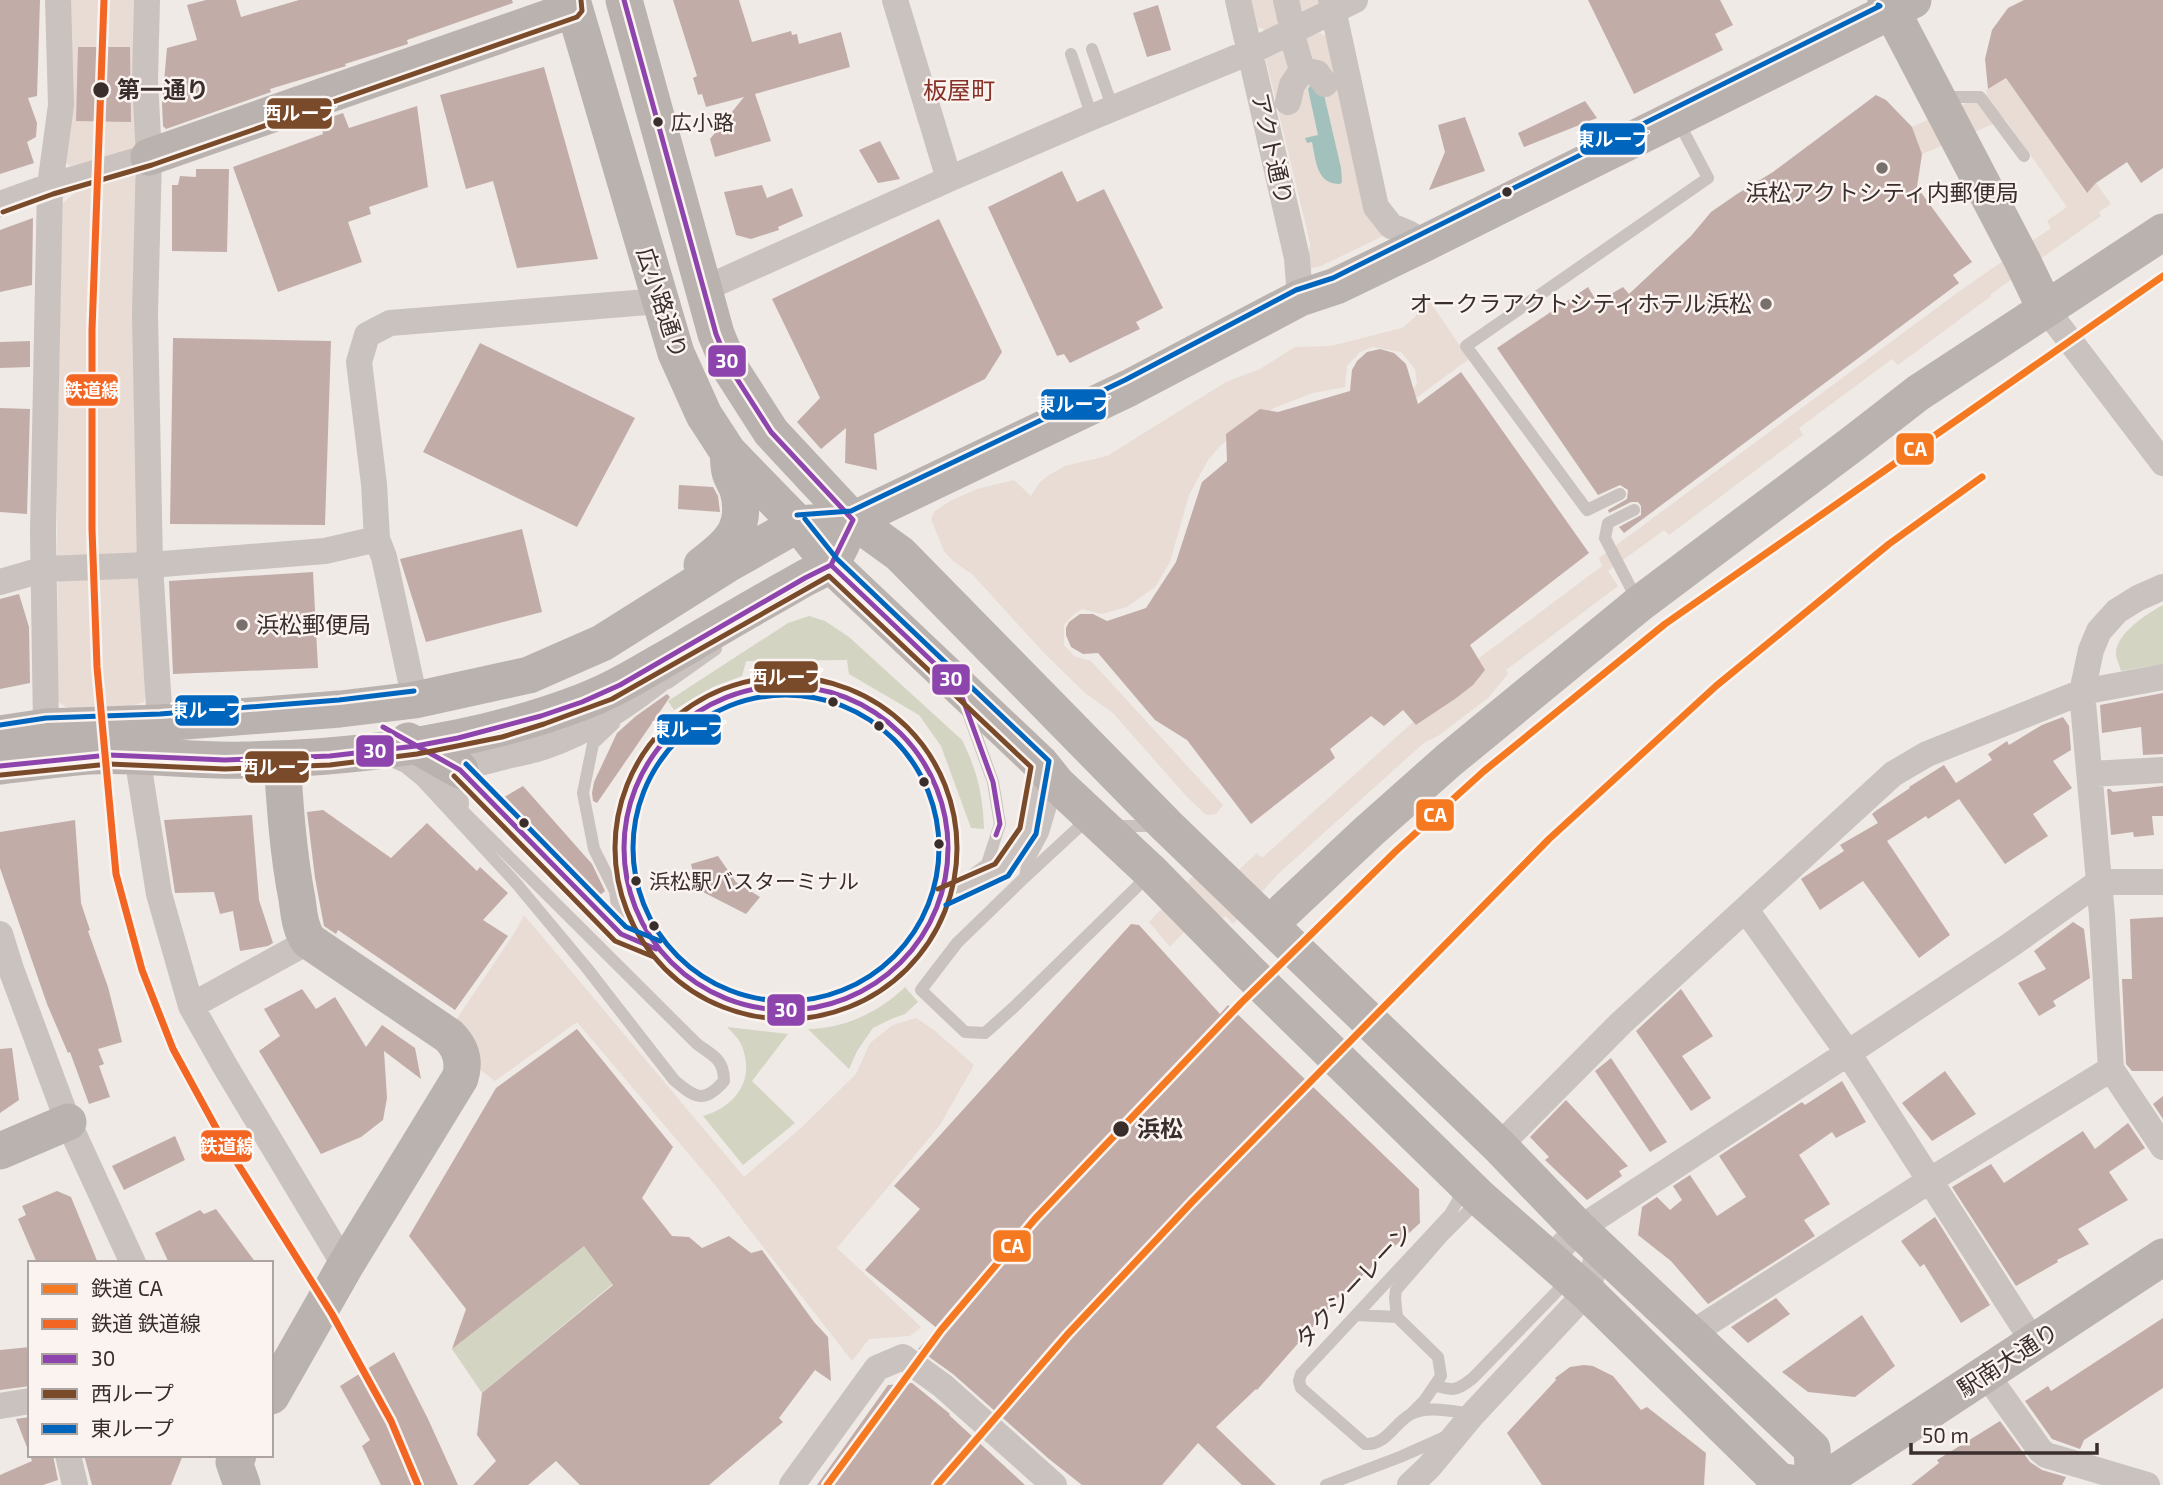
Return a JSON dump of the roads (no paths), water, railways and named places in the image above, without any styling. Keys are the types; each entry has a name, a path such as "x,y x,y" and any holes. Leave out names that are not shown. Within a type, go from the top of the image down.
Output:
{"street":[{"path":"46,727 43,532 50,186 61,105 58,0"},
{"path":"148,0 145,80 149,157 145,314 150,731 159,894 191,1006 345,1266"},
{"name":"広小路通り","path":"624,0 716,334 730,368 771,432 824,543"},
{"path":"894,0 949,179"},
{"name":"アクト通り","path":"1238,0 1297,258 1300,298"},
{"path":"704,289 949,179 1250,52 1340,3 1376,207 1391,226 1425,243"},
{"path":"696,641 680,664 639,695 593,723 450,790 392,749 371,738 353,733 230,738 147,730 208,761 282,759 392,749 465,737 543,716 585,701 696,641 824,543 1300,298 1336,286 1425,243 1676,118 1897,3 1939,100 2045,308 2163,463"},
{"path":"0,204 50,186 149,157 573,4"},
{"name":"広小路通り","path":"573,4 676,353 704,415 728,452 824,543"},
{"path":"1288,102 1292,85 1302,70 1290,20"},
{"path":"1302,70 1317,73 1325,84"},
{"path":"1270,924 1368,831 1449,760 1639,604 1918,393 2163,232"},
{"path":"415,700 384,557 377,539 374,484 359,362 367,335 390,323 660,301"},
{"path":"573,654 584,636 695,571 733,539 738,527 740,504 730,473 728,452"},
{"path":"0,582 45,569 150,565 324,551 377,539"},
{"path":"0,734 46,727 150,731 415,700 574,668 611,653 797,542 884,542 900,554 1167,827 1499,1146 1689,1335 1812,1449 1816,1485"},
{"path":"529,675 602,643 726,565 824,543"},
{"path":"824,543 958,686 1151,872 1472,1191 1569,1276 1779,1481 1802,1485"},
{"path":"2163,587 2137,598 2117,611 2099,631 2091,650 2082,692 2091,774 2111,1069 2163,1147"},
{"path":"1499,1146 1621,1023 1893,774 1927,754 2082,692 2163,677"},
{"path":"0,766 91,756 150,731"},
{"path":"273,1392 463,1069 460,1050 449,1036 309,941 301,922 291,865 282,759"},
{"path":"2091,774 2163,770"},
{"path":"1410,1485 1467,1421 1569,1276 1589,1238 1848,1053 2009,946 2099,882 2163,882"},
{"path":"1746,909 1848,1053 2034,1343"},
{"path":"0,934 68,1122 132,1261"},
{"path":"191,1006 309,941"},
{"path":"1689,1335 1929,1181 2111,1069"},
{"path":"0,1151 68,1122"},
{"path":"1569,1276 1589,1238"},
{"name":"駅南大通り","path":"1816,1485 2034,1343 2160,1265"},
{"path":"792,1485 877,1368 903,1357 943,1386 1054,1485"},
{"path":"1986,1374 2046,1455 2147,1485"},
{"path":"0,1406 28,1401"},
{"path":"68,1457 75,1485"}],"lane":[{"path":"1092,49 1102,113"},
{"path":"1071,54 1102,113"},
{"path":"1939,100 1980,97 2024,156"},
{"path":"1620,494 1587,510 1466,346 1709,178 1676,118"},
{"path":"1634,510 1608,523 1605,538 1639,604"},
{"path":"621,934 615,891 594,849 583,793 593,744 631,710 785,604 824,543"},
{"path":"450,790 621,934 654,947 699,987 745,1006 794,1012 843,1001 887,977 920,941 942,897 950,849 943,802 923,758 890,722 849,698 802,686 753,689 708,705 670,734 641,773 625,819 624,867 636,914 662,954"},
{"path":"942,897 987,864 1000,824 993,782 958,686"},
{"path":"942,897 1001,871 1028,831 1049,774"},
{"path":"1025,877 1028,861 1043,833 1049,774"},
{"path":"450,790 697,1044 719,1060 724,1070 724,1081 713,1094 701,1097 690,1094 674,1080 516,883 450,790"},
{"path":"1151,872 985,1033 965,1032 921,990 957,943 1080,826 1167,827"},
{"name":"タクシーレーン","path":"1411,1414 1379,1442 1365,1444 1301,1388 1301,1374 1450,1214 1457,1202 1472,1191"},
{"name":"タクシーレーン","path":"1397,1317 1396,1290 1443,1236 1472,1191"},
{"path":"1435,1385 1448,1390 1460,1388 1569,1276"},
{"path":"1356,1315 1397,1317 1438,1357 1441,1376 1424,1401 1411,1414"},
{"path":"1411,1414 1428,1410 1467,1421"},
{"path":"1326,1485 1426,1446 1467,1421"}],"water":[{"path":"1312,83 1322,86 1341,168 1340,184 1326,180 1318,170 1312,142 1307,143 1305,138 1318,135 1308,89"}],"rail line":[{"name":"鉄道線","path":"104,0 92,330 92,529 97,667 116,874 142,970 173,1049 221,1137 332,1314 391,1421 418,1485"},
{"name":"CA","path":"827,1485 941,1330 1035,1219 1241,1003 1397,850 1484,771 1665,624 2163,276"},
{"name":"CA","path":"937,1485 1067,1335 1192,1202 1549,839 1716,686 1889,544 1982,477"}],"place":[{"name":"第一通り","path":"101,90"},
{"name":"広小路","path":"658,122"},
{"name":"浜松アクトシティ内郵便局","path":"1882,168"},
{"name":"オークラアクトシティホテル浜松","path":"1766,304"},
{"name":"浜松郵便局","path":"242,625"},
{"name":"浜松駅バスターミナル","path":"636,881"},
{"name":"浜松","path":"1121,1129"}],"district":[{"name":"板屋町","path":"959,91"}]}
